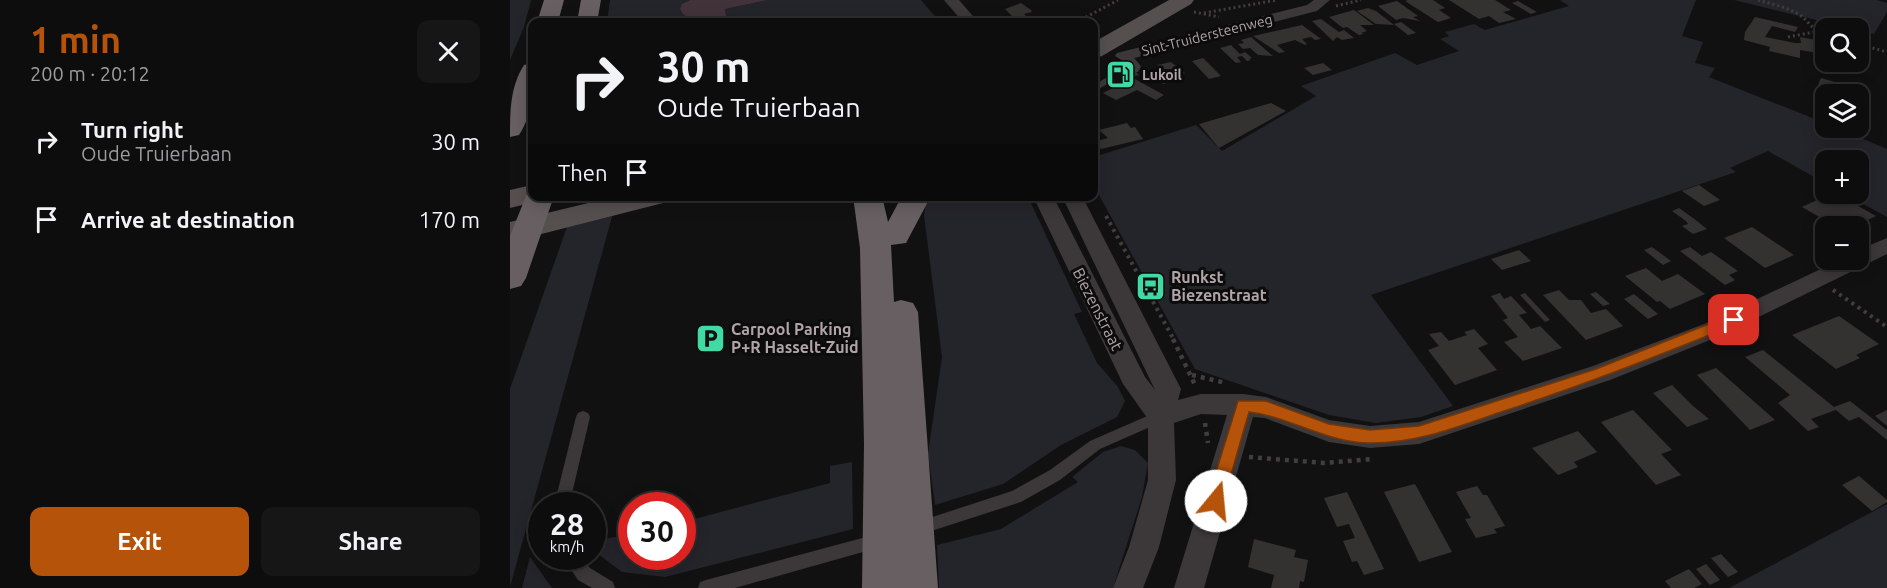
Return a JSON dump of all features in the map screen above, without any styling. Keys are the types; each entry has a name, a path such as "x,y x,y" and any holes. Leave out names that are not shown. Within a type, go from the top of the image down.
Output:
{"highway":[{"path":"549,18 554,0"},
{"path":"588,18 591,0"},
{"path":"510,129 528,81"},
{"path":"510,278 516,240 537,201"},
{"path":"868,201 872,218 880,344 899,510"},
{"path":"891,201 895,236 900,574"},
{"path":"895,236 902,201"},
{"path":"895,236 914,201"}],"main road":[{"path":"1098,27 1149,0"},
{"name":"Sint-Truidersteenweg","path":"1098,49 1192,7"},
{"path":"510,199 528,195"},
{"path":"510,218 583,201"},
{"path":"516,240 641,201"}],"street":[{"path":"951,0 967,18"},
{"name":"Sint-Truidersteenweg","path":"1125,55 1312,8 1323,0"},
{"name":"Biezenstraat","path":"1045,201 1136,384 1161,416"},
{"name":"Biezenstraat","path":"1075,201 1163,374 1168,389 1161,416 1162,480 1143,547 1128,588"},
{"path":"1869,253 1887,244"},
{"path":"1161,416 1201,404 1243,405 1266,408 1329,431 1370,437 1419,433 1601,373 1712,330 1837,270"},
{"path":"1189,588 1243,405"}],"lane":[{"path":"1125,55 1137,67 1135,70"},
{"path":"1098,86 1114,76"},
{"path":"706,588 973,513 1016,497 1055,475 1095,445 1161,416"},
{"path":"564,492 583,417"},
{"path":"581,570 607,588"}],"path":[{"path":"1084,18 1118,0"},
{"path":"1192,7 1277,0"},
{"path":"1758,0 1788,9 1807,20 1814,32 1788,37"},
{"path":"1869,47 1887,52"},
{"path":"1105,215 1189,368 1201,404 1208,446 1229,457"},
{"path":"1818,280 1887,327"}],"shaded area":[{"path":"510,0 531,0 524,27 510,60"},
{"path":"610,0 690,0 682,4 685,18 608,18"},
{"path":"690,0 768,0 725,9 726,16 719,18 687,18 680,9 682,4"},
{"path":"768,0 921,0 937,18 718,18 726,15 725,9"},
{"path":"1560,0 1696,0 1682,36 1703,42 1695,63 1715,68 1709,77 1815,119 1815,138 1861,138 1887,149 1887,217 1863,204 1869,204 1869,150 1815,150 1815,177 1768,151 1730,168 1736,172 1371,295 1453,406 1421,417 1376,423 1329,415 1195,369 1098,193 1098,156 1196,125 1222,151 1316,96 1301,86 1395,53 1417,65 1459,51 1440,39 1449,36 1445,32 1474,24 1485,30 1569,6"},
{"path":"1734,0 1877,0 1887,3 1887,12 1874,34 1869,33 1869,18 1815,20"},
{"path":"926,201 1030,201 1082,312 1074,314 1097,363 1118,387 1125,401 1117,417 1061,445 1003,484 935,505 928,454 942,357 924,215"},
{"path":"613,213 536,492 528,492 528,522 510,587 510,389 568,224"},
{"path":"1121,446 1135,450 1148,463 1142,497 1113,588 939,588 937,545 1001,529 1078,482 1072,477 1103,452"},
{"path":"852,462 853,529 696,569 696,519 830,483 830,466"},
{"path":"1887,504 1887,588 1729,588"},
{"path":"618,536 618,569 606,560 606,539"},
{"path":"528,565 528,570 539,570 552,588 522,588"},
{"path":"619,570 692,570 665,577"}],"building":[{"path":"1433,0 1445,8 1439,10 1451,18 1438,22 1405,1"},
{"path":"1449,0 1495,0 1511,10 1503,12 1516,19 1499,23 1489,16 1479,19"},
{"path":"1397,1 1418,16 1413,17 1420,21 1403,18 1396,20 1378,6"},
{"path":"1518,1 1537,12 1531,14 1512,3"},
{"path":"1021,3 1032,12 1024,14 1028,18 1014,18 1005,9"},
{"path":"1368,8 1376,11 1394,25 1376,24 1357,11"},
{"path":"1354,10 1374,25 1360,25 1367,31 1361,33 1364,34 1359,35 1347,27 1343,28 1329,17"},
{"path":"1755,17 1798,27 1795,32 1772,26 1765,37 1795,43 1801,43 1800,37 1815,40 1815,52 1800,50 1800,58 1769,51 1770,47 1744,40 1745,32"},
{"path":"1321,19 1339,32 1344,30 1354,38 1342,40 1337,37 1333,41 1312,21"},
{"path":"1401,22 1416,33 1408,35 1394,24"},
{"path":"1302,25 1321,39 1315,40 1311,37 1302,39 1307,44 1305,45 1295,40 1277,45 1285,52 1279,53 1253,36"},
{"path":"1251,37 1273,56 1258,55 1250,48 1243,49 1238,44 1244,43 1241,40"},
{"path":"1231,45 1240,54 1245,52 1252,58 1249,59 1251,60 1247,61 1242,56 1237,57 1241,62 1236,63 1220,48"},
{"path":"1203,58 1221,76 1209,79 1192,61"},
{"path":"1171,62 1185,73 1179,74 1183,78 1163,84 1152,71 1160,69 1157,65"},
{"path":"1323,63 1332,70 1313,75 1304,68"},
{"path":"1132,67 1139,75 1117,80 1111,72"},
{"path":"1133,78 1164,95 1156,100 1137,90 1116,100 1103,93"},
{"path":"1821,78 1838,83 1838,84 1818,84"},
{"path":"1271,103 1286,111 1219,148 1199,124"},
{"path":"1127,123 1131,128 1135,127 1143,139 1101,149 1098,140 1108,138 1099,130"},
{"path":"1699,185 1720,200 1704,206 1682,191"},
{"path":"1815,201 1815,204 1855,204 1876,216 1869,219 1869,216 1818,216 1802,207"},
{"path":"1679,208 1707,229 1693,234 1682,226 1688,224 1672,211"},
{"path":"1752,227 1794,255 1765,268 1724,238"},
{"path":"1652,247 1671,261 1663,265 1644,250"},
{"path":"1690,247 1702,256 1711,252 1738,271 1729,275 1735,280 1725,285 1680,251"},
{"path":"1519,250 1531,261 1502,270 1491,259"},
{"path":"1646,268 1662,281 1678,274 1705,294 1670,309 1660,301 1657,302 1625,276"},
{"path":"1559,290 1569,300 1581,300 1591,313 1606,309 1623,326 1586,340 1543,295"},
{"path":"1596,292 1610,304 1603,306 1590,294"},
{"path":"1500,293 1504,299 1511,296 1527,313 1519,315 1531,329 1540,326 1562,348 1523,361 1504,342 1518,337 1503,320 1508,318 1491,296"},
{"path":"1525,293 1550,320 1545,322 1520,295"},
{"path":"1634,294 1658,314 1648,319 1624,299"},
{"path":"1839,316 1879,344 1856,355 1860,358 1836,369 1792,335"},
{"path":"1474,329 1488,344 1478,348 1497,370 1455,385 1428,350 1439,346 1429,334 1441,332 1449,341 1467,335 1464,332"},
{"path":"1763,350 1834,407 1850,401 1887,430 1887,440 1859,417 1849,421 1836,410 1811,419 1819,427 1808,431 1778,403 1790,395 1745,357"},
{"path":"1716,368 1775,420 1750,430 1697,375"},
{"path":"1672,385 1709,419 1687,427 1653,393"},
{"path":"1633,410 1672,450 1661,454 1681,475 1656,485 1601,422"},
{"path":"1887,410 1887,426 1875,416"},
{"path":"1578,431 1597,452 1574,462 1578,467 1558,475 1532,448"},
{"path":"1859,476 1887,502 1872,511 1842,485"},
{"path":"1415,484 1452,552 1419,562 1384,492"},
{"path":"1477,486 1483,495 1487,495 1505,526 1494,529 1497,533 1476,538 1465,519 1471,518 1456,492"},
{"path":"1347,492 1384,569 1364,575 1357,561 1352,562 1343,541 1355,538 1349,524 1337,527 1324,498"},
{"path":"1254,539 1296,550 1294,557 1308,560 1304,582 1300,581 1299,588 1271,588 1274,575 1248,567"},
{"path":"1721,554 1738,572 1728,577 1711,558"},
{"path":"1706,564 1720,580 1710,585 1696,569"},
{"path":"1689,569 1702,584 1694,588 1671,588 1665,581"}],"place":[{"name":"Lukoil","path":"1121,75"},
{"name":"Runkst Biezenstraat","path":"1150,286"},
{"name":"Carpool Parking P+R Hasselt-Zuid","path":"710,338"}],"route":[{"path":"1216,501 1243,405 1266,408 1329,431 1370,437 1419,433 1601,373 1734,320"}]}
